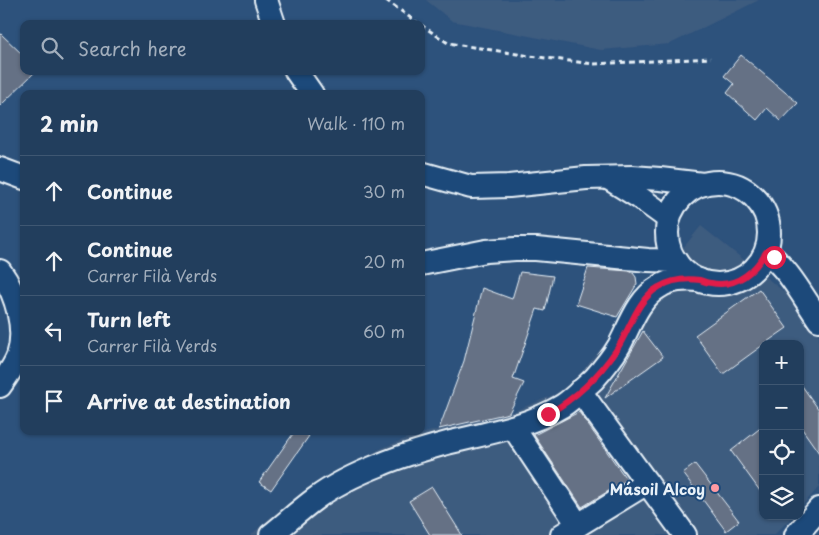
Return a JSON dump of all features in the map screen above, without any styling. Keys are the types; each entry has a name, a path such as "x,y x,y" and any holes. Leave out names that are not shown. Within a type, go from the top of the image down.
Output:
{"street":[{"path":"266,0 273,20"},
{"path":"299,75 309,90"},
{"path":"0,169 20,176"},
{"path":"425,174 471,187 509,186 586,178 632,177 703,184 720,182 736,184 750,192 761,204 768,220 770,236 766,252 759,264 750,273 726,284 712,284 690,275 676,261 669,248 667,233 669,219 677,203 688,191 703,184"},
{"path":"608,178 669,219"},
{"path":"425,263 486,251 515,249 536,249 676,261"},
{"path":"766,252 774,257 788,274 819,320"},
{"path":"0,271 16,299 20,326"},
{"path":"271,535 316,498 359,473 412,453 514,428 564,405 606,366 640,306 649,294 658,287 674,281 683,279 699,280"},
{"path":"0,386 18,357 20,346"},
{"path":"580,391 685,535"},
{"path":"514,428 570,530 647,483"},
{"path":"796,535 819,509"}],"path":[{"path":"386,0 414,20"},
{"path":"425,27 448,43 594,64 711,58"}],"shaded area":[{"path":"426,0 759,0 670,44 601,50 452,21"},
{"path":"701,226 787,294 819,335 819,487 804,504 804,340 759,340 759,520 789,520 774,535 251,535 271,517 312,487 382,448 410,437 425,435 425,433 439,429 509,413 554,395 572,382"}],"building":[{"path":"0,33 20,52 20,75 32,75 0,106"},
{"path":"741,55 798,103 781,121 767,108 757,120 727,93 734,84 724,76"},
{"path":"588,268 629,271 636,277 637,284 617,317 576,304"},
{"path":"520,272 553,276 545,311 537,309 513,379 524,383 509,413 439,429 464,361 482,288 512,299"},
{"path":"759,289 787,328 770,340 759,340 759,348 723,374 695,335"},
{"path":"643,331 663,357 605,398"},
{"path":"804,389 819,410 819,453 804,432"},
{"path":"579,412 627,480 582,507 534,435"},
{"path":"759,429 759,490 731,451"},
{"path":"292,435 309,436 271,490 259,482"},
{"path":"695,464 739,521 726,531 683,473"},
{"path":"432,487 462,535 430,535 409,501"}],"place":[{"name":"Másoil Alcoy","path":"715,488"}],"route":[{"path":"548,414 564,405 606,366 640,306 649,294 658,287 683,279 699,280 712,284 726,284 750,273 759,264 766,252 774,257"}]}
